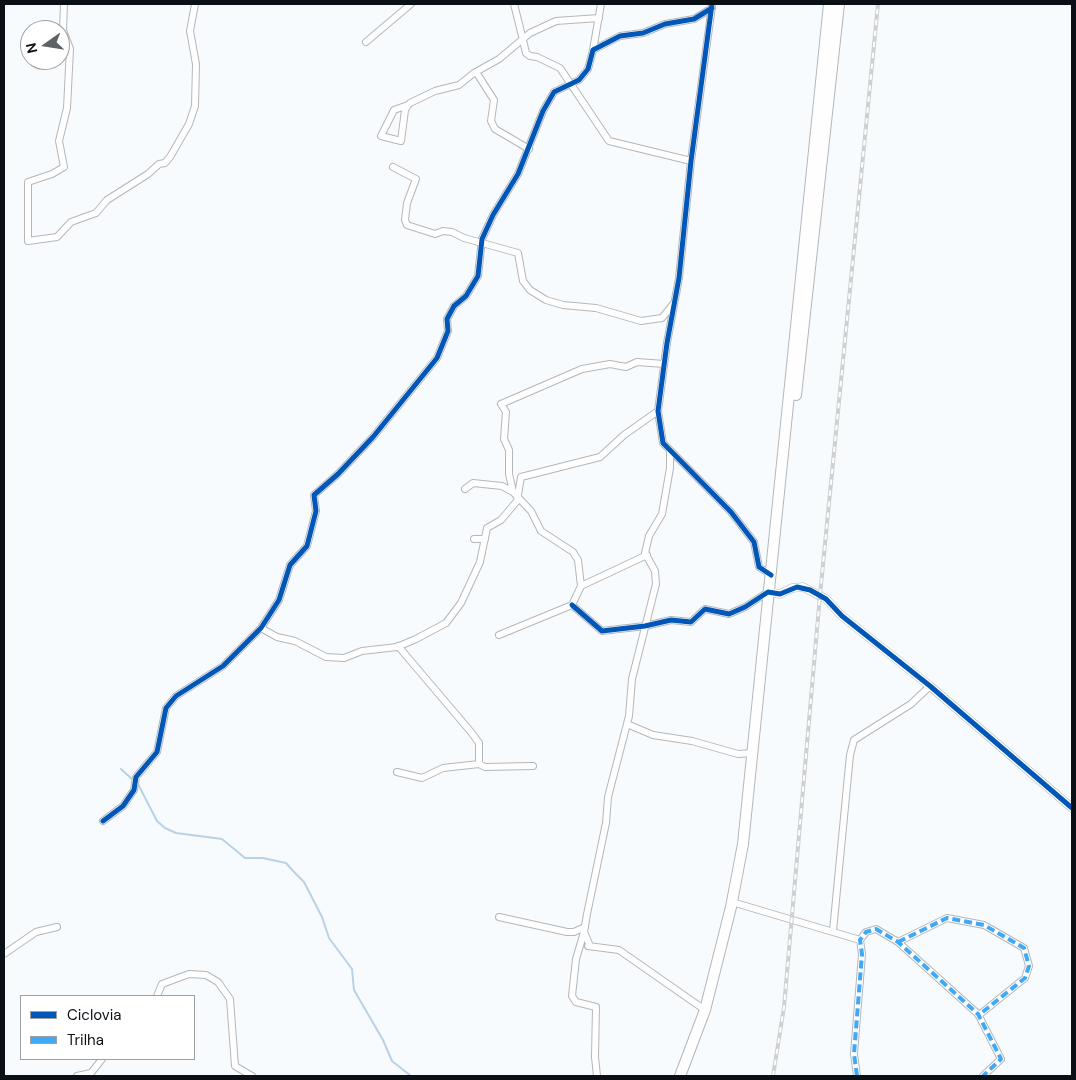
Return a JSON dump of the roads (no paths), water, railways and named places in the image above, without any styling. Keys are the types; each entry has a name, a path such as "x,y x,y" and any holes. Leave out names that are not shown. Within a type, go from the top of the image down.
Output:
{"highway":[{"path":"680,1076 705,1010 732,902 743,844 829,4"},
{"path":"783,467 799,380 839,4"}],"street":[{"path":"64,4 63,30 70,49 67,108 59,142 64,167 28,182 28,241 57,237 71,222 96,213 107,200 148,174 159,164 165,163 170,157 189,124 195,106 196,64 190,31 194,4"},
{"path":"366,42 411,4"},
{"path":"514,4 526,53 560,68 609,141 691,161"},
{"path":"103,821 123,806 134,790 136,777 157,752 166,708 176,696 223,666 261,628 280,600 290,565 306,546 316,511 314,495 338,474 374,437 437,358 448,331 447,319 454,306 466,296 478,276 482,243 493,215 518,174 543,110 554,92 579,80 588,69 601,4"},
{"path":"593,50 620,36 642,33 665,24 694,19 712,6"},
{"path":"712,6 691,161 680,278 664,364 658,411 664,443 731,512 754,542 759,566 771,575"},
{"path":"408,106 405,110 401,141 381,136 394,110 408,106 435,91 455,87 499,59 523,40 556,21 598,18"},
{"path":"476,72 494,100 492,121 494,129 529,149"},
{"path":"393,167 416,179 407,203 405,220 407,225 435,234 442,231 452,232 518,253 523,281 530,290 546,300 563,305 596,308 642,321 662,318 675,301"},
{"path":"515,495 509,474 508,450 504,439 506,412 501,404 582,369 610,364 626,366 637,362 664,364"},
{"path":"261,628 277,637 295,641 326,657 344,658 362,651 375,651 398,646 446,622 461,603 472,583 488,528 501,520 515,495 520,477 600,457 624,435 658,411"},
{"path":"597,1076 594,1043 596,1007 576,1002 572,996 576,959 580,949 606,823 608,797 627,724 632,679 656,584 655,571 645,553 649,536 662,514 670,468 670,451"},
{"path":"465,489 473,483 502,486 515,495 531,511 540,531 573,552 578,560 581,586 572,605 499,634"},
{"path":"474,539 485,539"},
{"path":"581,586 646,555"},
{"path":"572,605 602,631 646,626 671,620 691,622 706,609 729,614 745,607 768,592 780,594 792,588 802,587 820,595 842,616 930,686 1072,808"},
{"path":"398,646 479,743 479,764"},
{"path":"834,931 850,755 854,740 911,704 930,686"},
{"path":"627,724 653,735 692,742 738,754 752,753"},
{"path":"397,772 422,778 443,768 479,764 485,767 533,766"},
{"path":"732,902 860,940"},
{"path":"499,917 567,932 584,929"},
{"path":"898,942 947,918 984,925 1024,948 1030,966 1025,978 979,1016"},
{"path":"4,954 36,932 57,927"},
{"path":"584,929 590,946"},
{"path":"857,1076 854,1054 862,954 860,940 866,932 876,930 898,942 979,1016 1001,1059 983,1076"},
{"path":"580,949 590,946 620,950 705,1010"},
{"path":"157,995 162,984 189,974 206,975 218,982 230,999 234,1066 252,1076"},
{"path":"77,1076 91,1073 101,1060"}],"waterway":[{"path":"121,769 133,780"},
{"path":"138,784 157,821 165,828 176,833 222,839 245,858 263,858 286,863 304,882 322,917 329,938 352,969 354,990 383,1040 392,1061 411,1076"}],"railway":[{"path":"773,1076 784,1007 820,595 878,4"}]}
